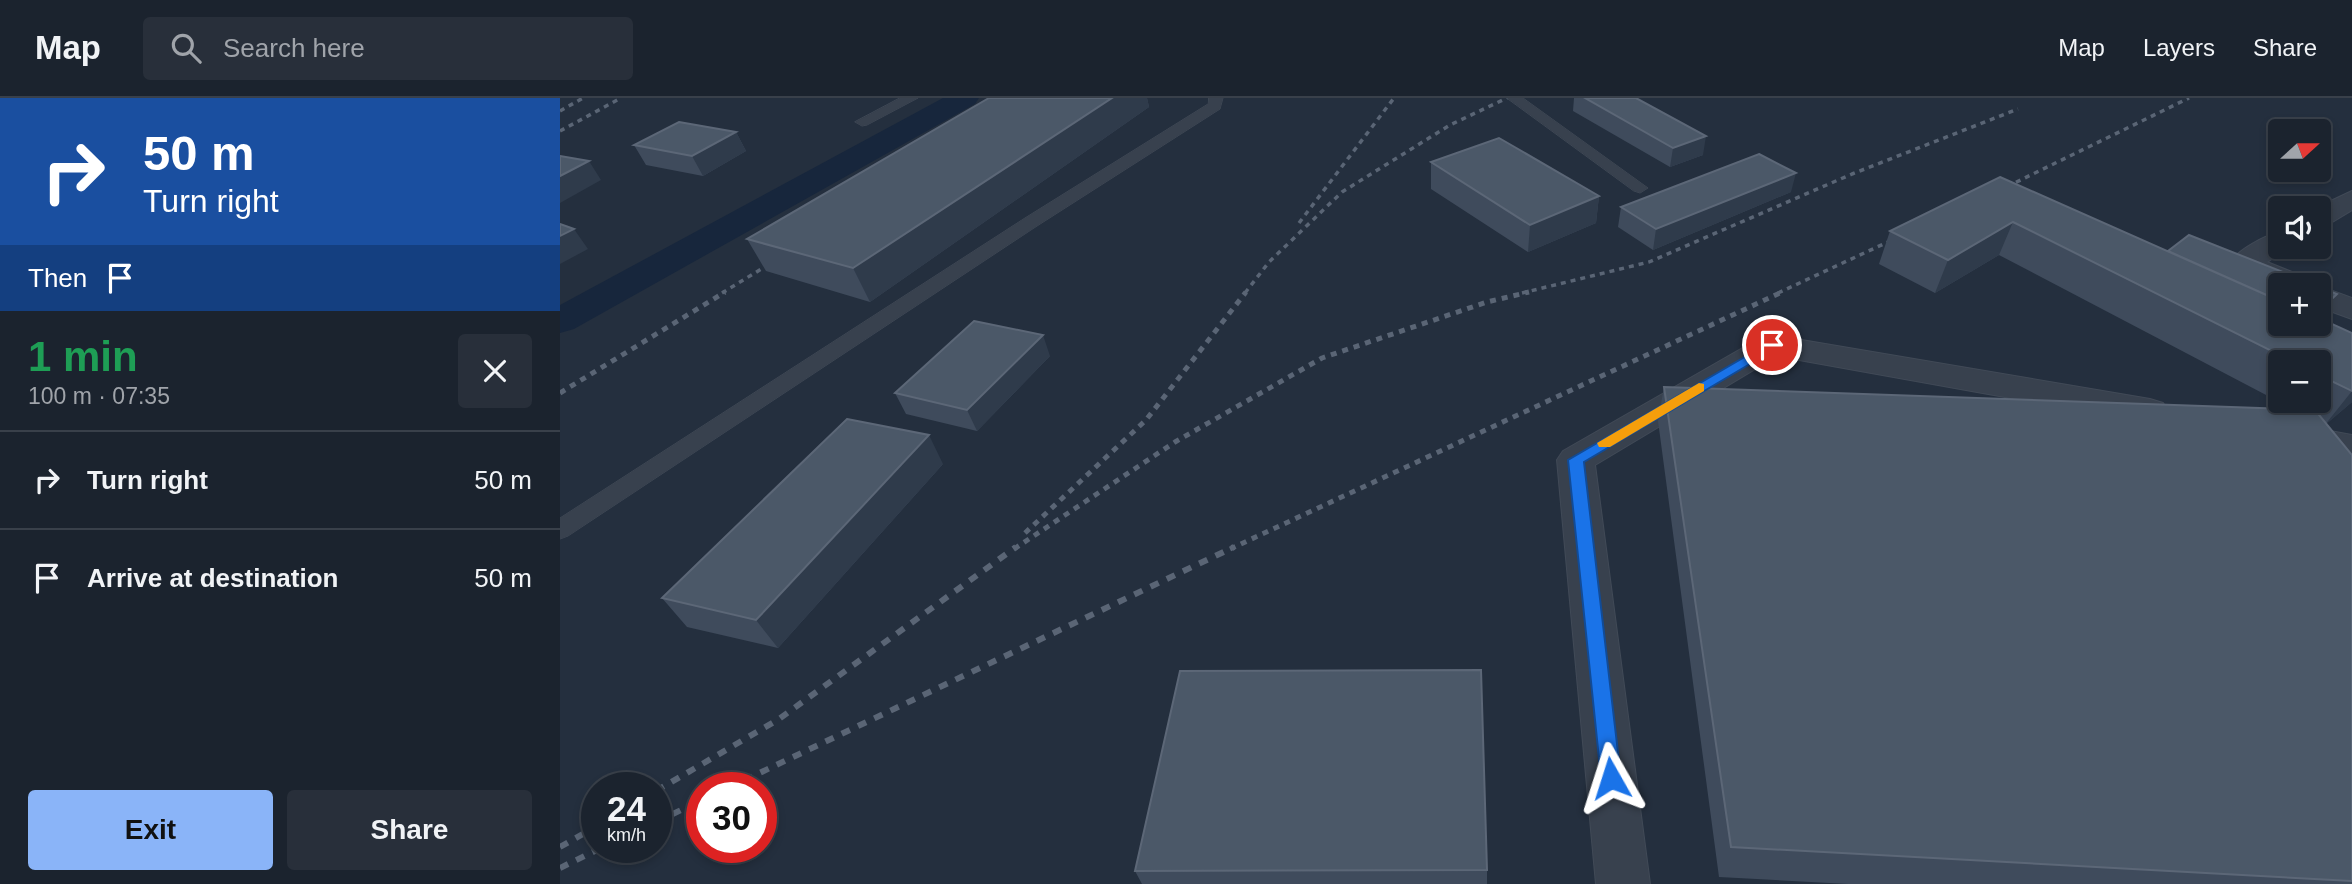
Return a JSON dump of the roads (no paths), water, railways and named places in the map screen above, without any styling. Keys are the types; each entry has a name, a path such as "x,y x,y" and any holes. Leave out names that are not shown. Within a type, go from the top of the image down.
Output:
{"street":[{"path":"2331,211 2352,198"},
{"path":"2268,248 2244,263 2268,273"},
{"path":"2331,300 2352,310"},
{"path":"1623,884 1576,460 1772,345 2190,418"},
{"path":"2258,430 2352,447"}],"lane":[{"path":"862,122 911,98"},
{"path":"560,530 1031,222 1215,106 1216,98"},
{"path":"1514,98 1640,188"}],"waterway":[{"path":"560,321 965,98"}],"railway":[{"path":"560,111 583,98"},
{"path":"560,131 621,98"},
{"path":"1299,223 1394,98"},
{"path":"1245,293 1269,262 1342,192 1450,125 1507,98"},
{"path":"1998,191 2189,98"},
{"path":"1522,293 1649,262 1852,174 2018,109"},
{"path":"1778,293 1903,235"},
{"path":"722,293 781,257"},
{"path":"560,393 725,292"},
{"path":"1025,533 1146,420 1246,292"},
{"path":"1014,549 1175,442 1322,358 1487,302 1529,292"},
{"path":"1230,549 1782,292"},
{"path":"672,782 779,719 1016,547"},
{"path":"762,772 1234,547"},
{"path":"672,814 686,808"},
{"path":"560,847 581,835"},
{"path":"560,868 581,858"}]}
